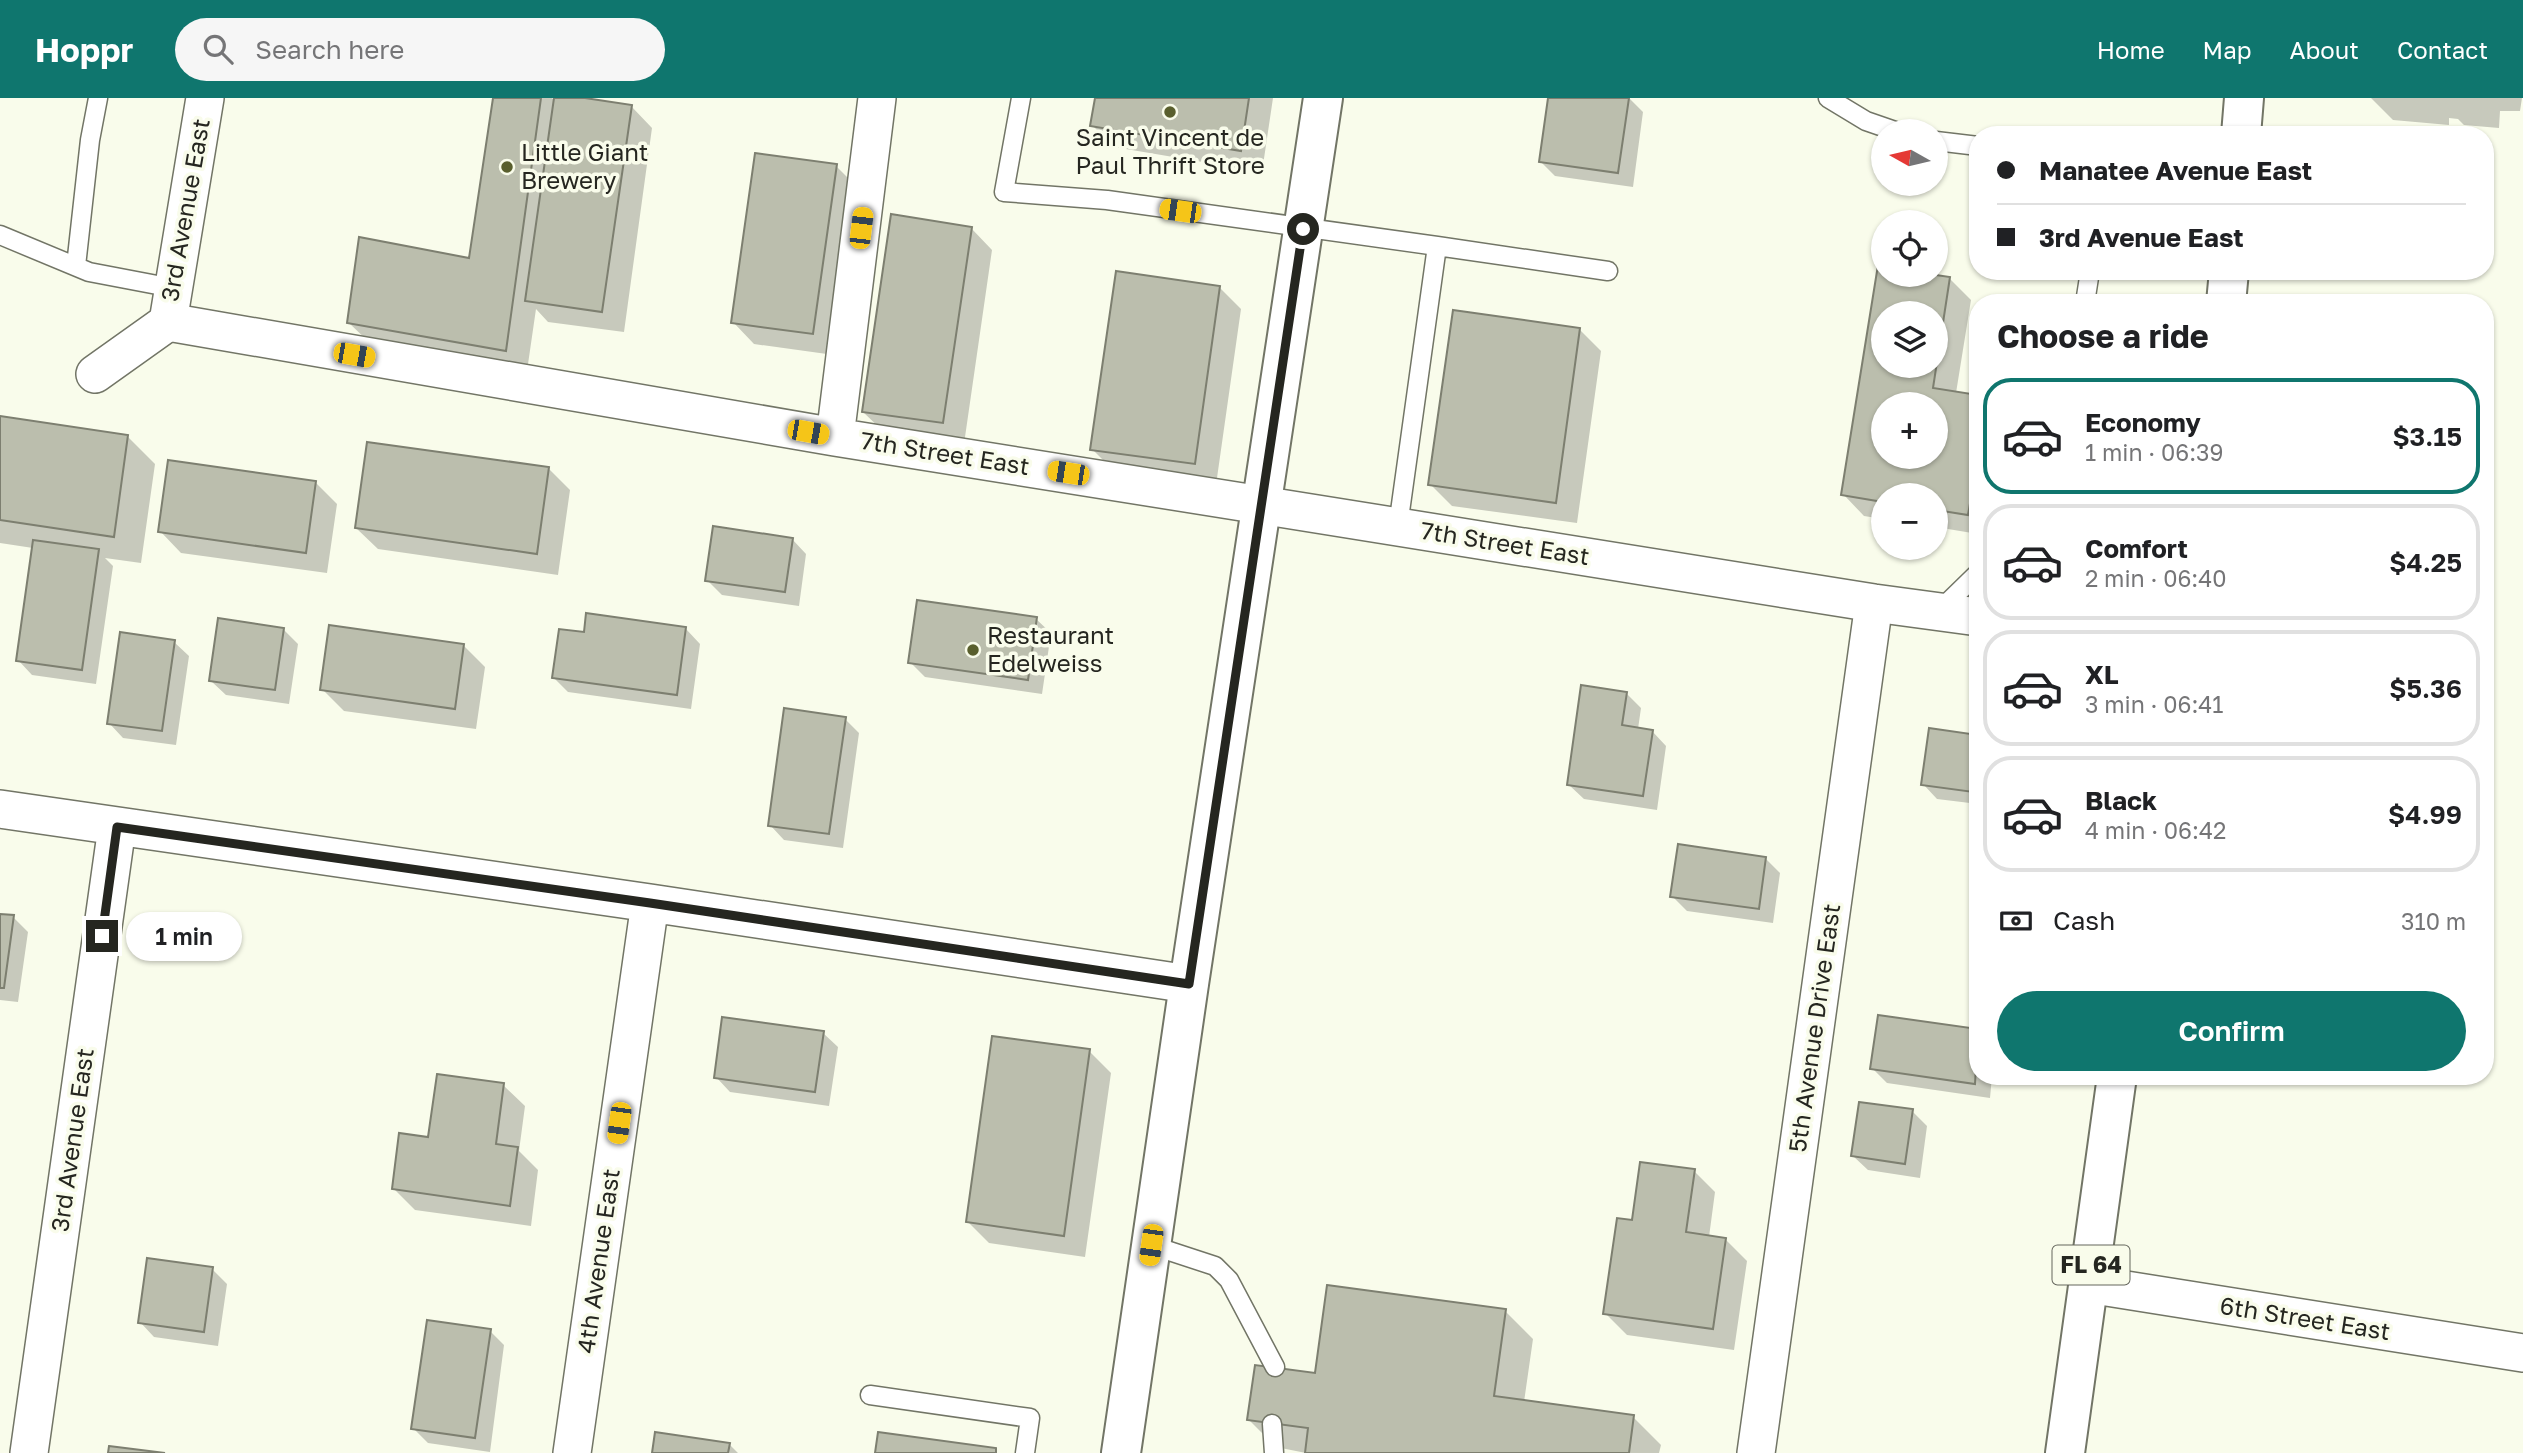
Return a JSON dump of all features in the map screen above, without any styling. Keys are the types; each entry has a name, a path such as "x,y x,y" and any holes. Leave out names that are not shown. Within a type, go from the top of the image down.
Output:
{"main road":[{"path":"1121,1453 1323,98"},
{"path":"2242,126 2244,98"},
{"name":"FL 64","path":"2065,1453 2116,1085"}],"street":[{"name":"3rd Avenue East","path":"170,305 205,98"},
{"path":"835,437 877,98"},
{"path":"95,374 170,305"},
{"name":"7th Street East","path":"170,305 835,437 1874,603 1969,616"},
{"name":"5th Avenue Drive East","path":"1756,1453 1874,603"},
{"path":"0,809 1189,984"},
{"name":"3rd Avenue East","path":"29,1453 117,827"},
{"name":"4th Avenue East","path":"572,1453 650,903"},
{"name":"6th Street East","path":"2088,1284 2523,1353"}],"lane":[{"path":"76,266 90,140 98,98"},
{"path":"1021,98 1004,192 1107,200 1608,271"},
{"path":"1828,98 1871,123"},
{"path":"1948,142 1969,145"},
{"path":"0,235 170,305"},
{"path":"1398,526 1437,246"},
{"path":"1939,611 1969,582"},
{"path":"1151,1245 1215,1266 1229,1280 1275,1367"},
{"path":"870,1395 1031,1418 1025,1453"},
{"path":"1272,1424 1274,1453"}],"building":[{"name":"Little Giant Brewery","path":"493,98 541,98 506,351 347,323 359,237 469,258"},
{"path":"554,98 585,98 632,105 602,312 525,301"},
{"name":"Saint Vincent de Paul Thrift Store","path":"1095,98 1249,98 1241,151 1090,126"},
{"path":"1548,98 1629,98 1618,173 1539,162"},
{"path":"755,153 837,164 813,334 731,323"},
{"path":"891,214 972,227 943,423 862,412"},
{"path":"1116,271 1220,286 1195,464 1090,450"},
{"path":"1950,277 1946,301 1872,301 1874,287 1948,287"},
{"path":"1871,309 1871,378 1935,378 1933,388 1969,394 1968,515 1948,512 1948,483 1871,483 1871,500 1841,495"},
{"path":"1453,310 1580,328 1556,503 1428,485"},
{"path":"0,416 128,435 114,537 0,520"},
{"path":"367,442 549,467 537,554 355,528"},
{"path":"168,460 316,481 306,553 158,532"},
{"path":"713,526 793,538 785,592 705,581"},
{"path":"33,540 99,549 82,670 16,661"},
{"path":"917,600 1037,617 1028,680 908,663"},
{"path":"586,613 686,627 677,695 552,678 559,629 584,632"},
{"path":"218,618 284,628 275,690 209,681"},
{"path":"329,625 464,644 455,709 320,690"},
{"path":"120,632 175,640 162,731 107,724"},
{"path":"1581,685 1627,692 1622,725 1653,730 1643,796 1567,785"},
{"path":"784,708 846,717 829,834 768,826"},
{"path":"1929,728 1969,734 1969,791 1921,785"},
{"path":"1678,844 1766,857 1759,909 1670,897"},
{"path":"0,914 14,915 4,988 0,988"},
{"path":"1878,1015 1969,1028 1969,1083 1870,1069"},
{"path":"722,1017 824,1031 815,1092 714,1078"},
{"path":"992,1036 1090,1049 1064,1236 966,1222"},
{"path":"437,1074 504,1083 496,1144 518,1147 510,1206 392,1189 399,1133 428,1137"},
{"path":"1859,1102 1913,1109 1905,1164 1851,1156"},
{"path":"1640,1162 1695,1169 1686,1232 1726,1238 1713,1329 1603,1314 1617,1218 1632,1220"},
{"path":"147,1258 213,1267 204,1332 138,1323"},
{"path":"1327,1285 1506,1309 1494,1396 1634,1415 1629,1453 1305,1453 1308,1428 1247,1420 1255,1365 1315,1373"},
{"path":"427,1320 491,1329 475,1438 411,1429"},
{"path":"655,1432 730,1443 728,1453 652,1453"},
{"path":"878,1432 996,1448 996,1453 875,1453"},
{"path":"109,1446 165,1453 108,1453"}],"place":[{"name":"Saint Vincent de Paul Thrift Store","path":"1170,112"},
{"name":"Little Giant Brewery","path":"507,167"},
{"name":"Restaurant Edelweiss","path":"973,650"}],"route":[{"path":"102,936 117,827 1189,984 1303,229"}]}
